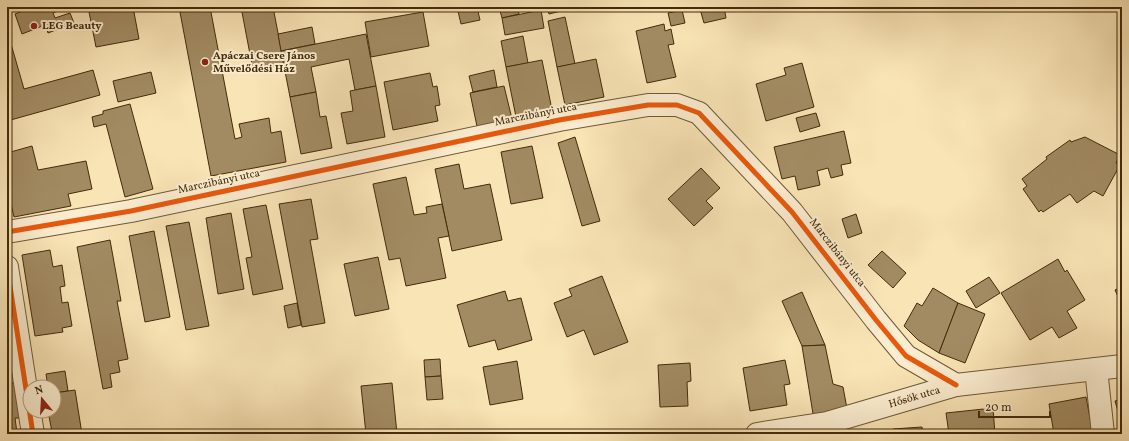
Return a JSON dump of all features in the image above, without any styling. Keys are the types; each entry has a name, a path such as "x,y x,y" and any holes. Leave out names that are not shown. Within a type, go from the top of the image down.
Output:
{"street":[{"name":"Marczibányi utca","path":"7,232 131,210 559,120 648,105 677,104 699,113 792,212 906,356 956,385"},
{"path":"7,266 33,434"},
{"name":"Hősök utca","path":"757,434 827,423 956,385 1122,366"},
{"path":"1096,369 1103,434"}],"building":[{"path":"33,7 67,7 53,13 55,18 70,13 74,23 48,33 45,25 22,34 15,14"},
{"path":"88,7 133,7 139,39 96,47"},
{"name":"Apáczai Csere János Művelődési Ház","path":"179,7 210,7 235,139 242,137 239,124 269,118 271,133 281,131 286,162 211,176"},
{"name":"Apáczai Csere János Művelődési Ház","path":"241,7 273,7 284,64 253,70"},
{"path":"457,7 477,7 480,20 461,24"},
{"path":"499,7 518,7 519,14 502,18"},
{"path":"547,7 577,7 549,14"},
{"path":"707,7 724,7 726,18 704,23 700,9"},
{"path":"541,10 544,28 505,35 502,18"},
{"path":"682,10 685,23 671,26 668,13"},
{"path":"423,12 429,46 371,57 365,22"},
{"path":"565,17 575,64 557,67 548,21"},
{"path":"664,24 665,31 671,29 674,44 668,45 676,77 647,83 636,31"},
{"path":"312,27 315,44 281,51 278,34"},
{"path":"7,30 24,89 93,70 100,95 7,121"},
{"path":"366,34 376,86 355,90 349,59 311,67 316,92 290,97 281,51"},
{"path":"523,36 528,63 506,67 501,41"},
{"path":"596,59 604,97 565,105 557,67"},
{"path":"542,60 552,110 516,117 506,67"},
{"path":"802,63 814,107 766,121 756,84 786,75 784,68"},
{"path":"494,70 497,87 473,92 469,76"},
{"path":"151,72 156,93 118,102 113,81"},
{"path":"430,73 433,87 437,86 440,105 435,106 438,121 393,130 384,82"},
{"path":"376,86 385,137 347,144 341,113 353,111 350,91"},
{"path":"504,86 513,123 478,131 470,93"},
{"path":"316,92 320,117 326,116 332,148 301,154 290,97"},
{"path":"130,104 153,189 125,197 106,124 94,127 92,117 103,114 103,111"},
{"path":"816,113 820,126 800,132 796,118"},
{"path":"844,131 851,163 841,165 843,175 831,178 828,168 817,171 820,185 798,190 795,176 782,179 774,147"},
{"path":"575,137 600,221 582,226 558,143"},
{"path":"1085,137 1120,155 1116,163 1120,165 1103,196 1094,191 1077,203 1070,194 1043,212 1041,210 1039,212 1023,189 1027,186 1022,179 1047,159 1046,157 1070,140 1071,142"},
{"path":"32,146 38,170 86,161 92,189 68,194 71,206 14,217 7,187 7,153"},
{"path":"532,146 543,198 511,204 501,152"},
{"path":"459,164 464,189 490,184 502,240 452,251 435,169"},
{"path":"701,168 720,188 706,201 713,208 694,226 668,199"},
{"path":"406,177 414,215 427,213 426,207 442,204 449,236 438,238 446,278 406,286 400,258 389,260 373,184"},
{"path":"311,199 318,239 310,240 325,323 302,327 279,204"},
{"path":"266,205 283,289 253,295 246,258 252,257 243,209"},
{"path":"231,213 244,289 218,294 206,218"},
{"path":"856,214 862,233 848,238 842,219"},
{"path":"189,222 209,326 186,330 166,226"},
{"path":"154,231 170,317 145,322 129,236"},
{"path":"110,240 121,301 117,301 128,359 118,361 120,372 110,374 112,387 103,389 77,247"},
{"path":"50,250 53,267 62,265 65,286 60,287 62,303 68,302 72,326 62,328 63,332 35,336 22,255"},
{"path":"882,251 906,273 893,288 868,265"},
{"path":"378,257 389,309 355,316 344,264"},
{"path":"1058,259 1065,272 1067,270 1085,300 1067,311 1077,328 1059,338 1052,327 1030,340 1001,293"},
{"path":"602,276 628,342 594,355 584,330 567,337 554,303 572,296 569,289"},
{"path":"989,277 1000,293 976,308 966,291"},
{"path":"1122,287 1122,305 1115,290"},
{"path":"933,288 958,303 939,353 918,340 904,326 917,303 922,306"},
{"path":"505,291 508,301 521,298 532,340 498,350 495,340 469,347 457,305"},
{"path":"802,292 825,345 802,346 782,301"},
{"path":"297,303 301,325 288,328 284,306"},
{"path":"958,303 985,314 965,363 939,353"},
{"path":"825,345 833,384 843,387 848,414 814,420 802,346"},
{"path":"440,359 441,376 425,377 424,360"},
{"path":"785,360 790,384 784,385 787,405 750,411 743,368"},
{"path":"517,361 523,399 490,405 483,367"},
{"path":"690,363 691,381 687,382 688,406 660,407 658,365"},
{"path":"65,371 68,391 62,392 62,379 47,379 46,374"},
{"path":"441,376 443,399 427,400 425,377"},
{"path":"17,382 22,418 15,418 17,433 7,434 7,384"},
{"path":"392,383 397,434 366,434 361,386"},
{"path":"75,390 82,434 55,434 55,431 52,432 50,419 62,419 62,392"},
{"path":"1086,397 1093,434 1054,434 1049,404"},
{"path":"1122,399 1122,425 1115,401"},
{"path":"993,408 995,434 949,434 946,413"},
{"path":"922,427 923,434 893,434 893,429"}],"cycle path":[{"path":"7,232 131,211 559,120 648,105 677,105 699,113 792,212 906,356 956,385"},
{"path":"7,267 33,434"}],"place":[{"name":"LEG Beauty","path":"34,26"},
{"name":"Apáczai Csere János Művelődési Ház","path":"205,62"}]}
